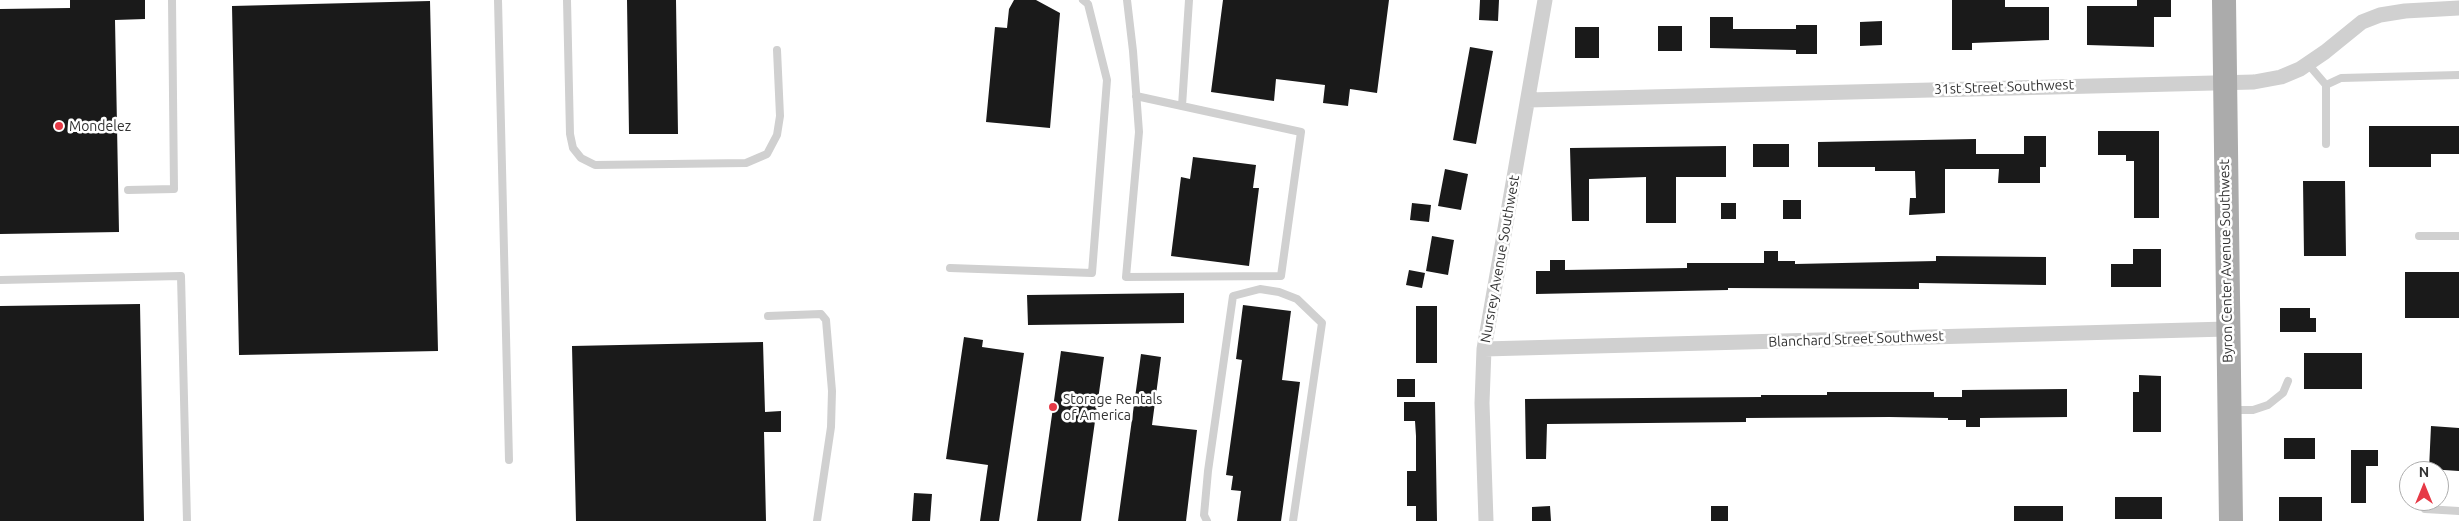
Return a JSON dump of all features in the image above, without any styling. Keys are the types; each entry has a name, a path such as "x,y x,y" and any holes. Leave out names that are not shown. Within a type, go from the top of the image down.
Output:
{"main road":[{"name":"Byron Center Avenue Southwest","path":"2224,0 2230,521"}],"street":[{"name":"Nursrey Avenue Southwest","path":"1486,521 1482,403 1484,350 1545,0"},
{"name":"31st Street Southwest","path":"1528,100 2224,83 2275,78 2300,69 2362,22 2380,15 2427,5 2459,8"},
{"name":"Blanchard Street Southwest","path":"1484,350 2227,329"}],"lane":[{"path":"128,190 174,189 172,0"},
{"path":"498,0 509,460"},
{"path":"566,0 570,134 573,148 581,158 595,165 746,163 767,154 777,135 780,116 777,50"},
{"path":"1127,0 1139,132 1126,277 1281,276"},
{"path":"1182,106 1190,0"},
{"path":"950,268 1092,273 1107,80 1087,1"},
{"path":"2308,64 2326,85 2326,144"},
{"path":"2326,85 2341,78 2459,75"},
{"path":"1136,96 1301,132 1279,292"},
{"path":"2419,236 2459,236"},
{"path":"0,280 182,276 187,521"},
{"path":"1207,521 1204,515 1208,471 1233,296 1260,289 1279,292 1297,299 1322,323 1293,521"},
{"path":"768,316 820,314 826,320 832,391 831,427 817,521"},
{"path":"2228,410 2253,410 2268,405 2283,393 2288,380"}],"building":[{"name":"Mondelez","path":"70,0 145,0 145,19 115,20 119,232 0,234 0,9 70,8"},
{"path":"627,0 676,0 678,134 629,134"},
{"path":"1014,0 1036,0 1060,13 1050,128 986,122 995,27 1007,28 1009,9"},
{"path":"1223,0 1389,0 1377,93 1350,89 1348,106 1323,103 1325,85 1276,79 1274,101 1211,92"},
{"path":"1480,0 1499,0 1498,21 1479,20"},
{"path":"1952,0 2005,0 2005,7 2049,7 2049,40 1972,43 1972,50 1952,50"},
{"path":"2137,0 2171,0 2171,17 2154,17 2154,47 2087,45 2087,6 2137,6"},
{"path":"430,1 438,351 239,355 232,6"},
{"path":"1710,17 1733,17 1733,29 1796,29 1796,25 1817,25 1817,54 1796,54 1796,50 1710,48"},
{"path":"1882,21 1882,45 1860,46 1860,22"},
{"path":"1658,26 1682,26 1682,51 1658,51"},
{"path":"1575,27 1599,27 1599,58 1575,58"},
{"path":"1470,47 1493,51 1476,144 1453,140"},
{"path":"2369,126 2459,126 2459,154 2431,154 2431,167 2369,167"},
{"path":"2098,131 2159,131 2159,218 2134,218 2134,161 2126,161 2126,155 2098,155"},
{"path":"2024,136 2046,136 2046,167 2040,167 2040,183 1998,183 1999,169 1945,169 1945,213 1909,215 1910,198 1916,198 1915,171 1875,171 1875,167 1818,167 1818,142 1976,139 1976,154 2024,154"},
{"path":"1753,144 1789,144 1789,167 1753,167"},
{"path":"1726,146 1726,177 1676,177 1676,223 1646,223 1646,177 1589,179 1589,221 1572,221 1570,148"},
{"path":"1193,157 1256,165 1253,188 1259,188 1249,266 1171,256 1181,177 1190,179"},
{"path":"1445,169 1468,174 1461,210 1438,206"},
{"path":"2303,181 2345,181 2346,256 2304,256"},
{"path":"1783,200 1801,200 1801,219 1783,219"},
{"path":"1412,203 1431,205 1429,222 1410,220"},
{"path":"1721,203 1736,203 1736,219 1721,219"},
{"path":"1432,236 1454,240 1448,275 1426,271"},
{"path":"2133,249 2161,249 2161,287 2111,287 2111,264 2133,264"},
{"path":"1764,251 1778,251 1778,261 1795,261 1795,264 1936,261 1936,256 2046,257 2046,285 1919,283 1919,289 1728,288 1728,290 1536,294 1536,271 1550,271 1550,260 1565,260 1565,270 1687,268 1687,263 1764,263"},
{"path":"1409,270 1425,273 1422,288 1406,285"},
{"path":"2405,272 2459,272 2459,318 2405,318"},
{"path":"1184,293 1184,323 1028,325 1027,295"},
{"path":"140,304 144,521 0,521 0,306"},
{"path":"1243,305 1291,311 1282,380 1300,382 1281,521 1237,521 1241,491 1231,490 1233,476 1226,475 1242,360 1236,359"},
{"path":"1416,306 1437,306 1437,363 1416,363"},
{"path":"2280,308 2310,308 2310,318 2316,318 2316,332 2280,332"},
{"path":"964,337 983,340 982,347 1024,353 999,521 980,521 988,465 946,459"},
{"path":"763,342 765,412 781,411 781,432 764,432 766,521 576,521 572,346"},
{"path":"1061,351 1104,357 1081,521 1037,521"},
{"path":"2304,353 2362,353 2362,389 2304,389"},
{"path":"1141,354 1161,357 1152,425 1197,430 1186,521 1118,521"},
{"path":"2139,375 2161,376 2161,432 2133,432 2133,392 2139,392"},
{"path":"1397,379 1415,379 1415,397 1397,397"},
{"path":"2067,389 2067,417 1980,418 1980,427 1966,427 1966,420 1948,420 1948,418 1889,417 1746,418 1746,422 1547,424 1546,459 1526,459 1525,399 1761,397 1761,395 1827,395 1827,392 1934,392 1934,397 1962,397 1962,390"},
{"path":"1404,402 1435,402 1437,521 1416,521 1416,506 1407,506 1407,471 1416,471 1416,436 1415,421 1404,421"},
{"path":"2431,426 2459,428 2459,471 2449,470 2449,461 2429,461"},
{"path":"2284,438 2315,438 2315,459 2284,459"},
{"path":"2351,450 2378,450 2378,466 2366,466 2366,503 2351,503"},
{"path":"914,493 932,494 930,521 912,521"},
{"path":"2115,497 2162,497 2162,519 2115,519"},
{"path":"2279,497 2322,497 2322,521 2279,521"},
{"path":"1550,506 1551,521 1532,521 1532,507"},
{"path":"1711,506 1728,506 1728,521 1711,521"},
{"path":"2014,506 2063,506 2063,521 2014,521"}],"place":[{"name":"Mondelez","path":"59,126"},
{"name":"Storage Rentals of America","path":"1053,407"}]}
